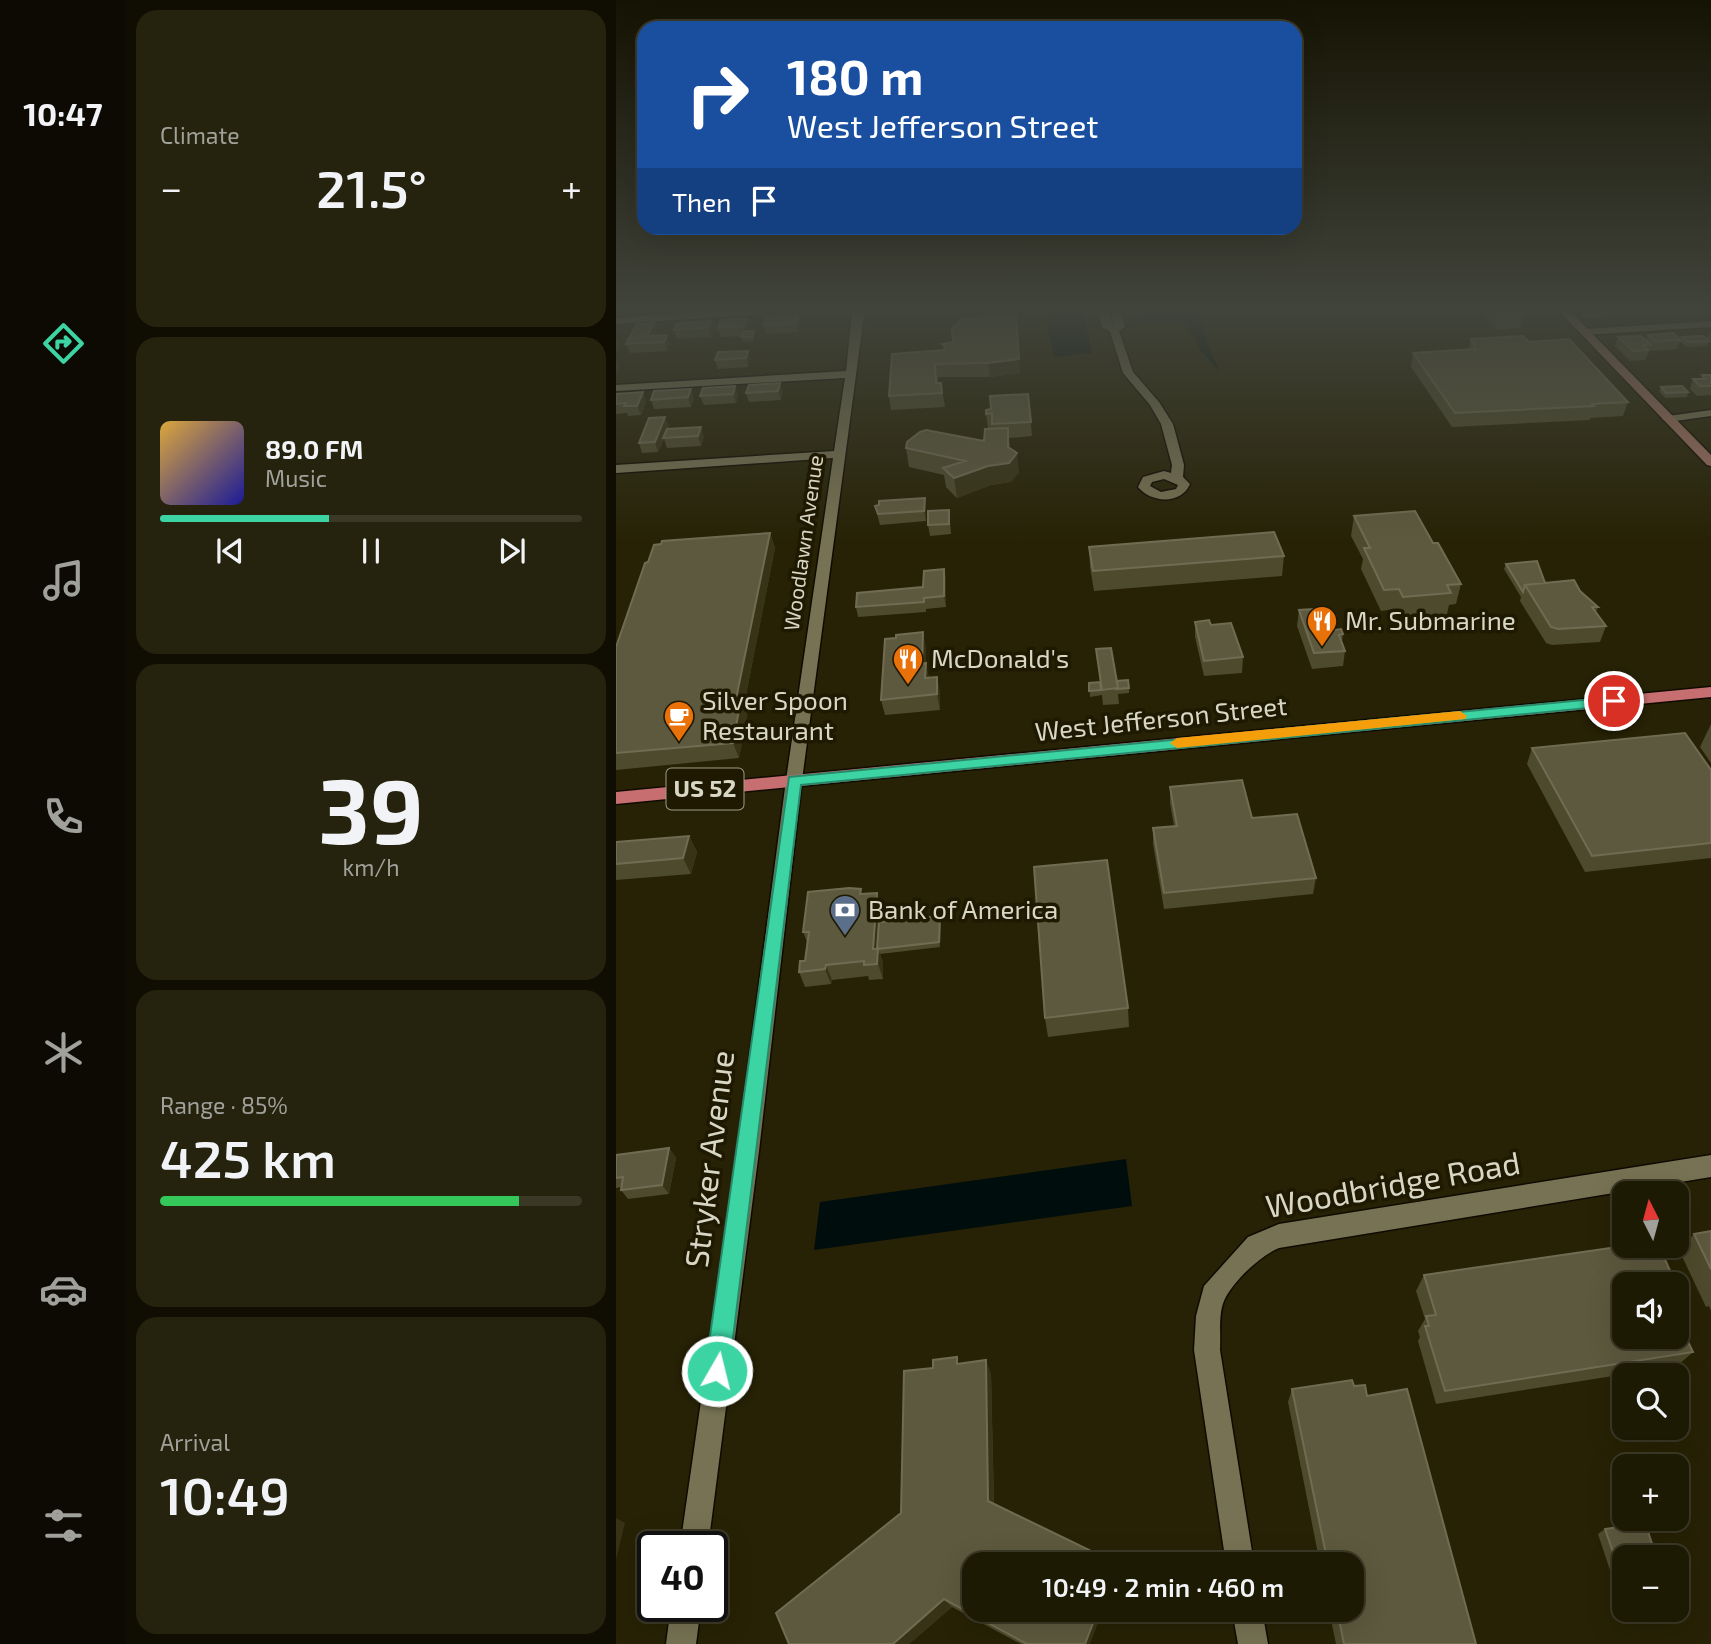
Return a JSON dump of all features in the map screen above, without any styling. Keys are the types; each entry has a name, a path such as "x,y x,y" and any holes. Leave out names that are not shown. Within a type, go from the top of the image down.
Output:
{"main road":[{"path":"1639,389 1711,462"},
{"name":"West Jefferson Street","path":"616,798 1711,692"}],"street":[{"name":"Woodlawn Avenue","path":"794,780 848,389"},
{"path":"1142,389 1167,424 1178,464 1177,478"},
{"path":"1668,419 1711,413"},
{"path":"616,469 839,454"},
{"name":"Stryker Avenue","path":"696,1531 748,1151 794,780"},
{"name":"Woodbridge Road","path":"1238,1552 1207,1350 1213,1295 1256,1245 1279,1236 1711,1166"},
{"path":"681,1644 684,1622"},
{"path":"1249,1622 1253,1644"}],"shaded area":[{"path":"1126,1159 1132,1206 814,1250 820,1202"}],"building":[{"path":"691,389 688,397 651,400 654,391"},
{"path":"703,389 734,389 733,394 700,396"},
{"path":"748,389 779,389 778,391 746,393"},
{"path":"890,389 942,389 942,393 889,396"},
{"path":"1438,389 1616,389 1628,402 1592,404 1594,406 1455,413"},
{"path":"1662,389 1685,389 1688,392 1666,393"},
{"path":"643,392 637,406 616,404 616,394"},
{"path":"1028,394 1031,422 992,424 992,413 986,414 986,410 991,409 990,396"},
{"path":"665,417 655,442 639,443 649,418"},
{"path":"701,427 698,436 663,438 667,429"},
{"path":"1008,428 1008,447 1017,453 1009,463 988,466 954,478 943,468 965,461 906,448 907,442 926,430 984,441 985,429"},
{"path":"925,498 924,511 878,514 875,506 879,505 879,501"},
{"path":"949,510 949,524 928,525 928,511"},
{"path":"1415,511 1433,543 1438,543 1461,584 1447,585 1451,593 1403,597 1399,589 1384,590 1364,548 1370,548 1354,516"},
{"path":"1274,532 1284,556 1093,571 1089,547"},
{"path":"770,533 736,699 741,699 733,743 616,753 616,647 645,563 648,562 654,545 661,544 662,541"},
{"path":"1537,561 1545,583 1525,585 1523,592 1506,564"},
{"path":"944,569 944,596 924,598 924,602 856,607 857,593 923,587 924,571"},
{"path":"1574,580 1580,591 1598,607 1592,607 1606,626 1558,629 1551,627 1525,585"},
{"path":"1314,609 1317,616 1329,615 1335,630 1341,629 1343,634 1339,635 1345,651 1314,653 1299,610"},
{"path":"1209,620 1211,625 1231,623 1243,657 1204,661 1195,622"},
{"name":"McDonald's","path":"923,632 922,664 926,663 925,678 937,677 937,694 881,700 885,639"},
{"path":"1111,648 1118,688 1102,690 1096,649"},
{"path":"1128,680 1129,688 1117,689 1117,681"},
{"path":"1100,682 1101,690 1089,691 1089,683"},
{"path":"1685,733 1711,770 1711,843 1592,856 1532,748"},
{"path":"1242,780 1252,818 1297,814 1316,878 1164,893 1153,828 1177,826 1170,787"},
{"path":"689,836 683,858 616,864 616,842"},
{"path":"1107,860 1128,1008 1045,1018 1034,867"},
{"name":"Bank of America","path":"861,889 860,894 877,893 873,949 878,948 877,964 864,965 864,961 826,965 825,969 799,972 800,961 805,961 809,932 803,932 808,892"},
{"path":"940,916 939,942 877,949 879,922"},
{"path":"669,1148 662,1185 621,1190 623,1177 616,1178 616,1155"},
{"path":"1711,1231 1711,1269 1694,1234"},
{"path":"1612,1248 1612,1258 1664,1258 1671,1272 1612,1272 1612,1349 1689,1349 1689,1344 1693,1352 1445,1391 1425,1326 1429,1326 1426,1316 1436,1315 1424,1275"},
{"path":"957,1357 957,1364 986,1360 988,1501 1093,1552 962,1552 962,1609 944,1599 893,1644 789,1644 776,1613 901,1513 904,1371 933,1368 933,1360"},
{"path":"1352,1380 1354,1386 1365,1385 1367,1396 1407,1389 1476,1644 1344,1644 1339,1622 1364,1622 1364,1552 1326,1552 1292,1389"},
{"path":"1605,1529 1648,1531 1653,1545 1612,1545 1612,1549"},
{"path":"986,1622 1093,1622 1085,1644 1027,1644"}],"slow traffic":[{"path":"1177,743 1460,716"}],"place":[{"name":"Mr. Submarine","path":"1322,648"},
{"name":"McDonald's","path":"908,686"},
{"name":"Silver Spoon Restaurant","path":"679,743"},
{"name":"Bank of America","path":"845,937"}],"route":[{"path":"717,1371 748,1151 794,780 1614,701"}]}
